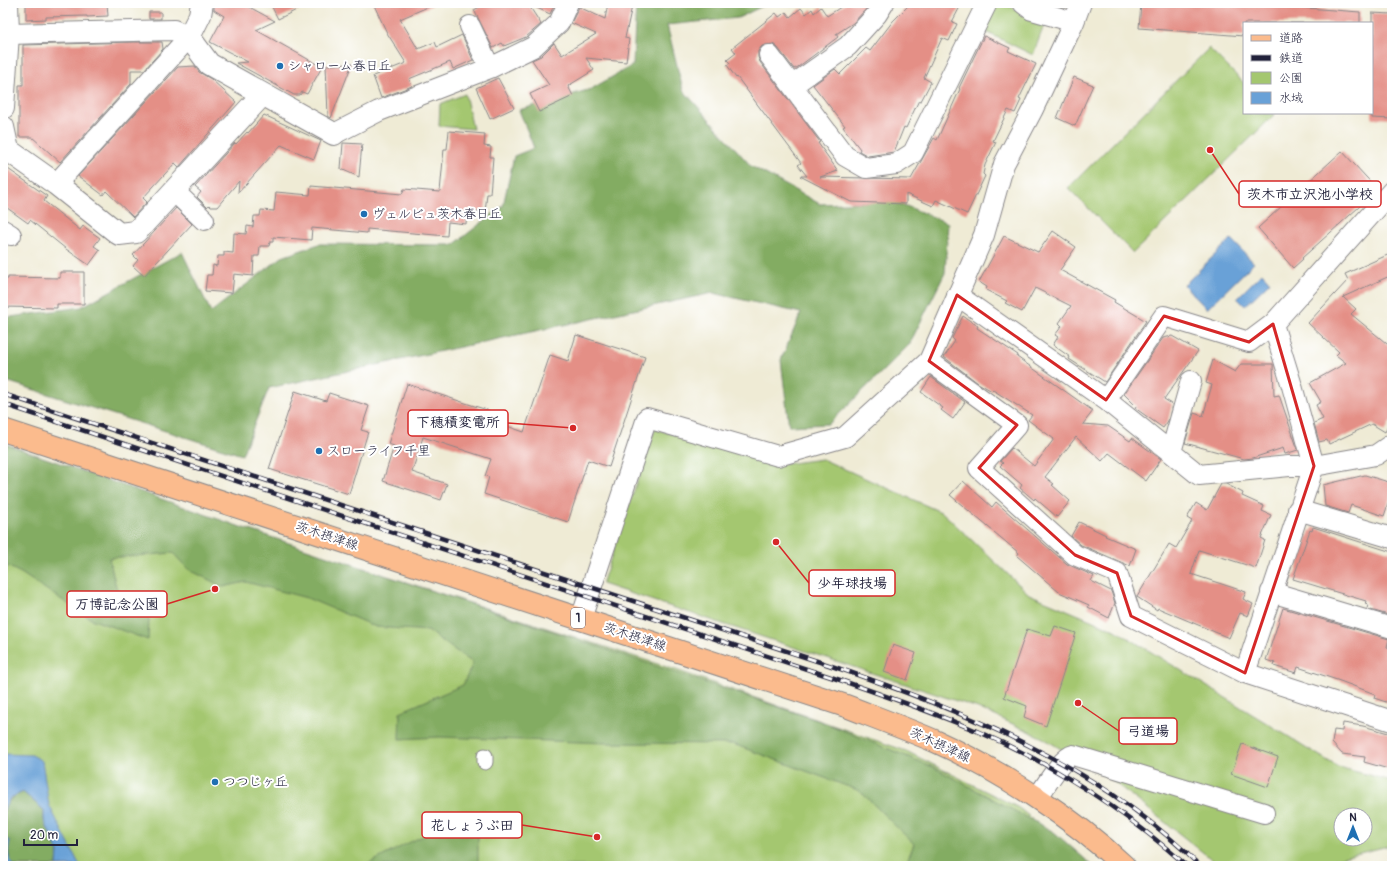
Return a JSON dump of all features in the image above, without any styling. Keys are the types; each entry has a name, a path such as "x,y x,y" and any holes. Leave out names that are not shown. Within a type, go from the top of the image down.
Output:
{"main road":[{"name":"茨木摂津線","path":"3,430 846,706 895,724 968,758 1037,798 1058,812 1124,866"}],"street":[{"path":"3,108 8,34 7,3"},
{"path":"56,184 189,37 200,15 202,3"},
{"path":"8,34 174,30 189,37 208,64 334,134 379,111 490,68 533,47 559,23 568,3"},
{"path":"793,85 848,46 877,14 884,3"},
{"path":"769,55 845,156 866,168 896,164 913,153 987,3"},
{"path":"1023,3 1032,10 1074,22"},
{"path":"581,619 647,418 778,456 845,437 930,361 984,235 1004,164 1033,109 1074,22 1081,3"},
{"path":"470,26 490,68"},
{"path":"3,127 6,151 56,184 119,234 136,232 262,95"},
{"path":"174,191 204,220"},
{"path":"1106,400 1164,316 1249,342 1273,324 1392,191"},
{"path":"957,295 1106,400 1198,475 1289,466 1314,466 1376,455 1392,444"},
{"path":"1245,673 1298,510 1314,466 1273,324"},
{"path":"930,361 1017,425 979,468 1075,555 1117,573 1131,616 1245,673 1392,721"},
{"path":"1170,452 1191,381"},
{"path":"1298,510 1392,538"},
{"path":"1272,592 1392,628"},
{"path":"1037,798 1059,766 1073,755 1264,813"}],"highlighted area":[{"path":"957,295 1106,400 1164,316 1249,342 1273,324 1314,466 1245,673 1131,616 1117,573 1075,555 979,468 1017,425 929,361"}],"green space":[{"path":"636,3 769,3 738,18 667,25 683,90 751,166 820,204 894,201 948,223 945,273 909,345 829,424 789,426 781,360 801,313 713,293 269,388 242,455 3,380 3,318 81,307 182,252 211,312 282,257 319,244 453,245 503,206 514,156 534,148 519,110 591,89 633,65"},
{"path":"1008,5 1033,19 1043,22 1043,28 1033,55 984,31 996,6"},
{"path":"1209,48 1243,82 1243,114 1275,114 1133,253 1068,188"},
{"path":"465,94 473,129 439,126 440,104"},
{"path":"655,429 777,465 822,459 943,513 1029,594 1117,631 1338,767 1392,781 1392,845 1307,866 1220,866 1113,781 1043,738 978,708 602,584"},
{"path":"3,443 238,526 820,721 933,767 1054,832 1093,866 905,866 914,844 860,791 733,744 606,743 439,737 399,739 400,712 463,685 473,663 428,631 376,627 307,598 246,582 223,587 188,569 173,553 109,558 116,587 149,619 148,640 91,619 21,573 3,564"},
{"path":"3,451 676,670 906,751 1019,808 1088,866 3,866"},
{"path":"23,792 44,810 44,820 58,852 57,866 15,866 9,858 9,841 3,837 4,810 10,800"},
{"path":"478,819 478,866 364,866 434,831"}],"water":[{"path":"1231,239 1254,263 1207,309 1184,285"},
{"path":"1262,273 1270,282 1245,306 1237,298"},
{"path":"3,754 32,755 42,761 49,805 80,866 57,866 58,852 44,820 44,810 23,792 10,798 3,811"},
{"path":"3,837 10,841 9,855 15,866 3,866"}],"building":[{"path":"26,3 107,3 108,16 46,17 46,19 26,20"},
{"path":"214,3 242,3 275,21 256,30 322,67 307,94 302,92 300,95 294,95 236,63 248,62 210,42 224,16 214,10"},
{"path":"270,3 311,3 278,19"},
{"path":"373,3 437,3 400,19 418,49 435,42 437,47 462,35 473,60 453,69 450,62 409,79 412,86 381,98 373,76 406,63 387,33"},
{"path":"487,3 555,3 550,14 528,4 541,24 526,37 504,46 502,43 493,48 474,10"},
{"path":"608,3 625,3 625,5 632,6 625,38 629,39 626,62 586,58 594,70 568,86 573,96 539,112 530,94 549,85 532,60 541,56 554,43 562,55 596,34 571,23 579,7 605,19"},
{"path":"847,3 864,3 867,8 853,23 836,34 838,37 798,67 794,69 778,48 773,44 762,46 758,51 760,62 820,142 818,143 838,171 820,177 911,179 934,138 937,140 960,89 959,88 984,36 1010,48 1008,51 1036,64 1019,99 1021,100 1015,113 1008,110 993,141 996,142 985,165 983,174 985,176 967,214 936,200 933,206 906,194 906,204 851,202 800,176 807,176 798,165 801,163 727,65 730,63 727,60 736,53 732,48 776,13 779,17 786,12 790,17 801,8 806,14 812,9 814,13 821,7 827,16"},
{"path":"911,3 962,3 952,22 957,24 949,41 942,38 924,78 931,82 921,101 919,100 906,128 904,127 894,152 868,156 859,151 860,149 843,127 845,126 813,85 835,69 840,74 866,48 870,51 893,21"},
{"path":"1141,3 1229,3 1277,6 1277,3 1295,3 1294,7 1360,12 1360,22 1243,22 1243,36 1139,28"},
{"path":"149,12 161,12 161,19 149,19"},
{"path":"1372,13 1392,14 1392,119 1372,118"},
{"path":"162,42 163,49 144,70 131,70 131,84 60,162 32,137 19,137 19,85 23,85 23,45"},
{"path":"352,64 331,118 328,116 326,65"},
{"path":"195,66 199,72 211,79 236,102 179,167 175,163 143,198 147,202 133,217 106,191 103,195 78,176 178,67"},
{"path":"1074,77 1093,85 1075,126 1057,118"},
{"path":"498,78 514,108 490,119 476,88"},
{"path":"264,115 321,141 314,159 281,145 238,193 239,181 217,207 211,207 209,205 207,207 197,197 201,192 195,187 235,143 236,144 247,132 248,133"},
{"name":"ヴェルビュ茨木春日丘","path":"449,131 485,134 484,146 491,147 490,157 493,157 490,194 487,194 485,212 467,210 466,224 448,222 447,236 367,229 367,233 312,228 311,240 273,237 273,242 270,242 269,246 260,246 259,256 254,256 253,276 234,274 232,293 205,291 207,275 212,275 213,265 217,266 218,256 224,256 224,252 233,253 234,233 246,234 247,226 253,227 254,216 260,216 261,210 274,211 276,192 310,195 311,186 402,194 404,189 440,192 444,149 447,149"},
{"path":"343,143 362,144 359,177 341,169"},
{"path":"1342,151 1378,190 1302,258 1303,259 1293,268 1258,228"},
{"path":"8,169 47,196 44,201 80,230 83,226 100,238 94,246 100,250 89,265 66,249 30,220 28,223 3,205 3,176"},
{"path":"176,208 192,224 144,276 133,266 138,260 133,255"},
{"path":"1053,231 1076,247 1060,270 1115,300 1114,302 1146,321 1105,382 1069,359 1070,357 1053,345 1058,337 1055,335 1062,326 1059,323 1071,306 1035,288 1022,312 1005,303 1007,301 986,290 987,287 979,282 1004,236 1038,252"},
{"path":"1392,253 1392,275 1343,297 1356,309 1351,314 1392,348 1392,419 1385,432 1372,424 1329,444 1327,440 1319,442 1314,423 1323,419 1316,405 1321,402 1310,383 1346,363 1336,355 1339,352 1308,323 1348,280 1345,274"},
{"path":"60,272 84,272 84,304 57,304 57,308 3,307 3,279 8,279 8,277 60,278"},
{"path":"963,316 978,326 977,328 1018,355 1017,357 1093,411 1083,424 1108,426 1130,441 1132,438 1161,459 1146,481 1109,453 1102,461 1076,437 1045,477 1070,501 1057,517 1035,498 1034,500 1020,488 1022,485 1000,466 1003,463 1000,461 1012,448 1034,466 1054,439 1028,420 1032,415 993,390 992,391 978,383 944,357 955,341 952,338"},
{"path":"576,335 645,357 609,467 588,460 568,522 484,494 489,477 485,476 491,459 423,437 412,472 447,484 441,500 383,481 394,446 388,444 407,384 490,411 487,419 524,432 550,355 568,361"},
{"path":"1172,336 1198,351 1164,399 1172,404 1168,421 1163,428 1135,408 1136,406 1124,394 1163,338"},
{"path":"1213,360 1235,372 1241,364 1273,364 1274,396 1279,395 1298,450 1285,454 1283,448 1253,458 1244,459 1185,443 1194,413 1203,416 1212,385 1206,383"},
{"path":"931,377 965,402 953,419 941,410 943,408 921,392"},
{"name":"スローライフ千里","path":"295,391 326,401 329,393 369,406 361,430 368,432 349,494 269,469"},
{"path":"1365,475 1392,483 1392,492 1384,516 1351,505 1348,513 1325,506 1323,485"},
{"path":"963,481 992,507 996,502 1067,564 1094,576 1091,581 1111,591 1115,603 1109,618 1088,607 1089,605 1059,592 1017,556 1019,553 950,495"},
{"path":"1221,484 1226,484 1243,493 1242,496 1264,506 1262,511 1271,515 1261,538 1265,540 1256,568 1199,550 1191,574 1246,592 1243,599 1253,604 1248,616 1240,613 1229,638 1158,608 1157,610 1137,597 1169,544 1176,548 1192,521 1187,518 1196,503 1207,510"},
{"path":"1079,522 1106,535 1105,536 1136,549 1130,566 1081,545 1071,536"},
{"path":"1313,527 1392,552 1392,616 1367,609 1368,605 1365,604 1366,601 1293,579 1310,530 1312,531"},
{"path":"1283,608 1389,639 1387,647 1392,649 1392,704 1374,698 1375,694 1340,681 1298,667 1296,673 1274,666 1275,663 1266,660"},
{"path":"1055,626 1076,633 1046,726 1024,717 1027,706 1004,697 1027,629 1051,636"},
{"path":"893,645 916,653 907,680 884,672"},
{"path":"1343,723 1363,726 1392,734 1392,770 1364,762 1365,757 1342,754 1332,743 1334,730 1342,731"},
{"path":"1242,744 1278,757 1268,787 1231,774"}],"railway":[{"path":"3,394 820,662 923,699 973,719 1022,742 1070,768 1116,797 1159,829 1200,866"},
{"path":"3,404 843,681 946,718 1007,745 1062,774 1139,826 1187,866"}],"place":[{"name":"シャローム春日丘","path":"280,66"},
{"name":"茨木市立沢池小学校","path":"1210,150"},
{"name":"ヴェルビュ茨木春日丘","path":"364,214"},
{"name":"下穂積変電所","path":"573,428"},
{"name":"スローライフ千里","path":"319,451"},
{"name":"少年球技場","path":"776,542"},
{"name":"万博記念公園","path":"215,589"},
{"name":"弓道場","path":"1078,703"},
{"name":"つつじヶ丘","path":"215,782"},
{"name":"花しょうぶ田","path":"597,837"}]}
